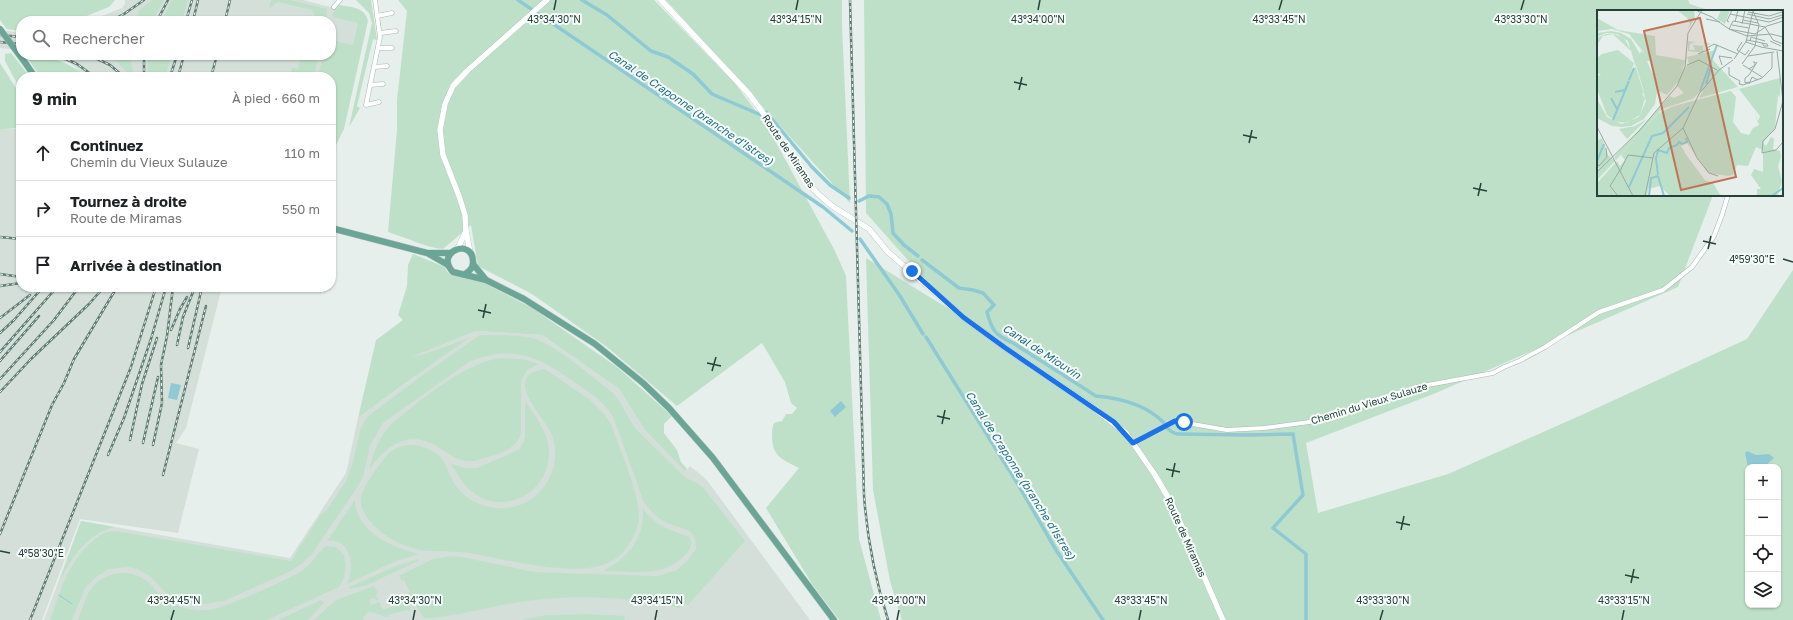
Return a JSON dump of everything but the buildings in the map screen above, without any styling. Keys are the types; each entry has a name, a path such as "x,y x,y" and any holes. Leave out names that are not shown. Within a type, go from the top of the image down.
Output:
{"main road":[{"path":"465,274 472,268 474,260 470,252 465,215 443,155 440,130 445,104 453,86 467,71 547,0"},
{"name":"Route de Miramas","path":"661,0 749,94 772,125 801,174 817,193 832,206 869,229 888,252 963,317 1004,347 1114,422 1133,443 1173,506 1223,620"},
{"path":"0,30 16,51"},
{"path":"23,60 32,72"},
{"path":"336,229 427,253 448,265 456,274 465,274 486,280 524,299 594,344 623,366 669,408 732,480 834,620"},
{"path":"448,265 448,256 458,248 466,231"},
{"path":"458,248 462,248 470,252"},
{"path":"427,253 451,253"},
{"path":"473,264 486,280"}],"street":[{"path":"334,7 340,0"},
{"path":"375,0 380,33 366,104 379,102"},
{"path":"377,16 392,13"},
{"path":"380,33 396,30"},
{"path":"378,48 392,48"},
{"path":"374,66 387,66"},
{"path":"370,84 383,84"},
{"name":"Chemin du Vieux Sulauze","path":"1133,443 1175,421 1227,430 1264,428 1317,421 1417,387 1493,373 1545,347 1599,312 1663,290 1692,267 1714,236 1728,196"}],"shaded area":[{"path":"125,0 303,0 365,16 336,140 336,72 82,72 70,63 62,60 336,60 336,16 102,16 122,8 125,4"},
{"path":"0,30 16,32 16,50 0,48"},
{"path":"16,128 16,292 221,292 186,428 176,443 199,449 178,533 80,519 42,620 0,620 0,130"},
{"path":"476,331 542,335 619,389 644,429 686,471 690,466 706,479 810,620 44,620 81,521 290,558 346,473 358,418 416,376 404,359"}],"green space":[{"path":"0,0 115,0 109,7 86,16 16,16 16,30 7,29 0,20"},
{"path":"152,0 164,0 156,16 138,16 138,11"},
{"path":"172,0 188,0 183,16 164,16"},
{"path":"271,0 290,0 327,9 326,16 315,16 312,10 279,2 269,8"},
{"path":"356,0 371,0 377,40 373,39 357,106 360,108 349,127 372,23 369,13"},
{"path":"398,0 654,0 734,82 767,126 835,251 846,276 859,539 881,620 839,620 812,584 766,508 799,468 779,456 776,453 772,442 772,428 774,423 782,421 786,414 792,414 797,408 791,403 785,382 762,343 677,406 607,347 532,294 478,266 471,225 443,249 388,232 397,130 397,100 407,11"},
{"path":"666,0 842,0 850,203"},
{"path":"864,0 1688,0 1690,4 1708,10 1597,10 1597,196 1713,196 1678,287 1436,393 1306,443 1318,513 1448,474 1747,339 1793,270 1793,620 902,620 890,581 873,490 866,258 954,312 866,213"},
{"path":"339,5 357,8 364,13 368,21 344,129 336,145 336,72 319,72 322,60 336,60 336,41 353,45 358,23 332,16 336,7"},
{"path":"11,53 26,72 16,72 16,82 5,61 5,54"},
{"path":"29,60 57,60 81,72 37,72"},
{"path":"114,60 131,60 133,72 127,72"},
{"path":"148,60 170,60 167,72 148,72"},
{"path":"300,60 318,60 315,72 291,72 292,68 298,69"},
{"path":"0,63 16,88 16,128 0,130"},
{"path":"413,254 445,267 447,272 486,284 532,308 617,367 672,416 664,424 664,433 677,450 681,462 687,469 685,471 644,429 619,389 542,335 476,331 411,357 425,354 469,338 358,418 376,340 403,320 398,315 407,286 408,265"},
{"path":"480,335 532,338 551,346 585,370 613,393 638,431 685,477 702,487 745,541 688,605 685,604 680,608 635,600 566,597 521,602 448,616 424,618 408,594 410,592 404,580 402,581 399,576 433,559 452,556 534,572 657,576 677,570 686,562 696,549 696,542 691,532 671,525 658,518 643,500 614,419 603,404 593,395 564,375 539,361 526,356 500,354 485,356 469,362 383,423 370,446 363,477 358,486 312,554 291,571 224,601 197,605 185,602 166,593 150,576 137,569 128,567 109,569 96,577 85,588 72,620 50,620 66,577 78,557 85,548 104,533 116,531 291,561 321,514 327,510 346,481 353,462 360,430 367,417 420,377"},
{"path":"499,358 523,359 539,364 527,370 521,382 521,433 514,445 496,455 475,461 465,461 455,458 427,442 418,439 408,440 399,442 383,453 369,470 380,440 391,424 428,394 456,376 470,368"},
{"path":"545,369 590,400 605,415 611,424 624,457 636,496 639,520 638,527 629,544 618,557 599,566 564,569 526,564 469,553 421,550 411,548 393,540 370,522 361,504 364,488 389,453 402,446 416,445 430,449 436,453 443,461 454,483 461,492 478,504 489,507 510,508 530,500 537,494 549,480 555,462 554,444 548,427 529,398 525,388 526,379 532,373"},
{"path":"525,401 539,421 547,438 548,460 544,474 537,486 526,495 513,500 499,502 485,499 471,491 462,482 451,464 466,468 477,468 520,449 525,438"},
{"path":"355,500 357,511 369,530 378,537 398,548 419,554 396,561 347,584 351,570 351,562 346,548 335,541 327,541"},
{"path":"643,509 659,524 689,537 691,543 687,553 669,567 658,570 648,572 603,571 620,560 633,546 641,530"},
{"path":"81,521 115,527 105,530 88,541 75,556 59,582"},
{"path":"326,546 336,547 344,555 346,565 344,578 339,587 267,620 78,620 89,592 94,585 107,576 122,573 138,576 147,581 170,603 188,609 208,610 227,605 296,574 303,570"},
{"path":"419,559 418,561 365,586 349,589 349,587 396,566"},
{"path":"374,586 378,593 376,594 378,600 376,601 374,598 369,600 371,605 379,602 383,610 406,601 411,606 410,611 406,610 388,615 389,617 368,612 364,616 363,620 314,620 336,600"},
{"path":"321,600 324,603 308,620 278,620"},
{"path":"590,614 624,616 625,620 521,620 546,615"}],"water":[{"path":"171,383 181,385 177,400 168,398"},
{"path":"841,401 846,407 835,417 830,411"},
{"path":"1747,451 1756,455 1769,454 1774,458 1767,464 1747,464 1745,453"}],"waterway":[{"name":"Canal de Craponne (branche d'Istres)","path":"518,0 823,207 852,231"},
{"name":"Canal de Miouvin","path":"582,0 607,15 651,51 668,57 693,74 712,94 761,115"},
{"name":"Canal de Miouvin","path":"766,112 812,167 830,185 849,198"},
{"name":"Canal de Miouvin","path":"859,201 869,196 879,197 887,204 891,214 893,233 904,245 918,256"},
{"name":"Canal de Craponne (branche d'Istres)","path":"860,239 900,296 923,334"},
{"name":"Canal de Miouvin","path":"922,260 959,288 983,293 994,305 987,312 991,324 998,335 1096,396 1123,401 1141,407 1149,411 1164,423"},
{"name":"Canal de Craponne (branche d'Istres)","path":"926,337 1019,486 1056,550 1103,620"},
{"path":"1167,428 1177,434 1293,434 1303,495 1273,528 1306,554 1306,620"},
{"path":"59,595 72,604"}],"railway":[{"path":"120,16 144,0"},
{"path":"160,16 168,0"},
{"path":"187,16 192,0"},
{"path":"194,16 198,0"},
{"path":"226,16 230,0"},
{"path":"850,0 864,495 872,558 888,620"},
{"path":"0,35 16,37"},
{"path":"0,42 16,44"},
{"path":"68,60 88,72"},
{"path":"100,60 110,65 118,72"},
{"path":"144,60 144,72"},
{"path":"172,72 175,60"},
{"path":"179,72 183,60"},
{"path":"212,72 216,60"},
{"path":"0,237 16,239"},
{"path":"0,274 16,276"},
{"path":"0,286 16,284"},
{"path":"0,333 14,320 39,292"},
{"path":"0,352 53,292"},
{"path":"0,379 54,320 75,292"},
{"path":"0,392 31,359 100,292"},
{"path":"0,534 52,405 64,383 74,359 114,292"},
{"path":"30,620 131,367 154,292"},
{"path":"108,455 124,418 151,339 165,292"},
{"path":"153,445 162,403 161,365 167,336 172,292"},
{"path":"177,345 183,317 193,292"},
{"path":"188,348 201,292"},
{"path":"0,318 30,295"},
{"path":"171,330 187,297"},
{"path":"163,475 206,306"},
{"path":"0,361 39,316"},
{"path":"130,440 142,384 157,338"},
{"path":"143,443 158,377"}],"route":[{"path":"912,271 963,317 1004,347 1114,422 1126,433 1133,443 1175,421 1184,422"}]}
